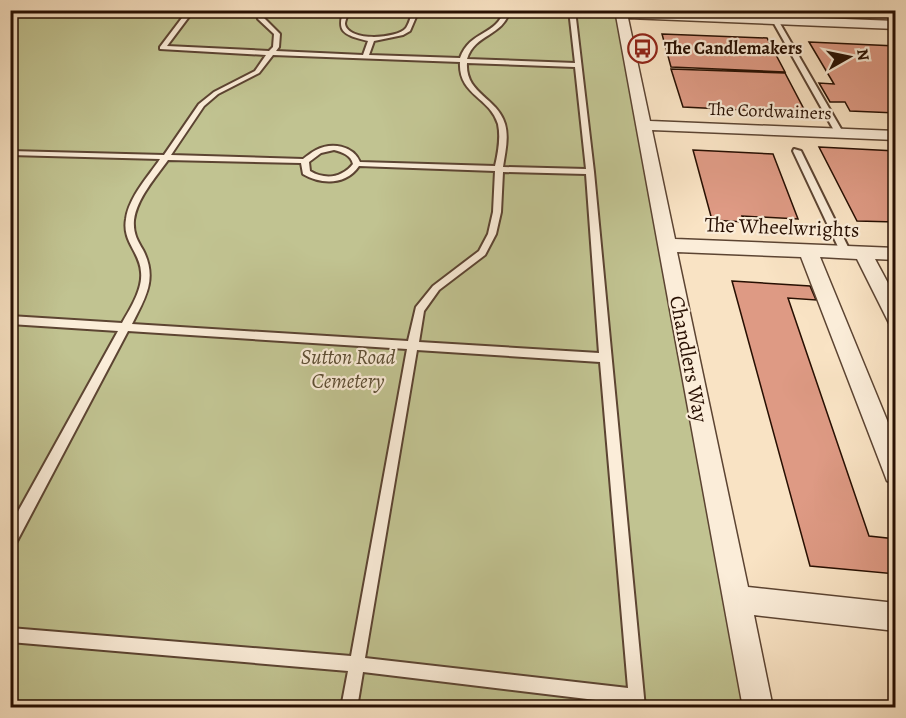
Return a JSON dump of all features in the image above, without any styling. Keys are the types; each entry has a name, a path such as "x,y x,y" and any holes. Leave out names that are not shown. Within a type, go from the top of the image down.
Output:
{"street":[{"path":"621,12 747,15 774,20 896,25"},
{"name":"Chandlers Way","path":"621,12 758,708"},
{"name":"The Cordwainers","path":"643,126 896,136"},
{"name":"The Wheelwrights","path":"666,245 896,254"},
{"path":"808,250 896,473"},
{"path":"854,252 896,318"},
{"path":"735,599 896,617"}],"lane":[{"path":"191,10 162,48 578,65"},
{"path":"10,540 141,297 146,272 139,252 130,237 130,219 137,200 201,105 216,93 257,72 276,47 277,34 260,18 259,10"},
{"path":"347,10 342,23 343,27 353,35 371,40 401,34 408,30 416,10"},
{"path":"349,708 419,310 436,288 482,253 492,234 497,212 501,124 495,110 466,80 463,72 465,50 469,43 502,24 507,18 507,10"},
{"path":"10,636 357,664 637,702 590,172 572,10"},
{"path":"774,20 840,134"},
{"path":"365,57 371,40"},
{"path":"10,153 305,161 319,151 334,148 353,154 357,164"},
{"path":"797,151 854,252"},
{"path":"305,161 306,172 322,179 343,177 357,164"},
{"path":"357,164 590,172"},
{"path":"10,320 605,358"}],"green space":[{"name":"Sutton Road Cemetery","path":"10,11 621,11 758,707 11,707"}],"building":[{"path":"777,10 828,10 831,16 779,14"},
{"path":"832,10 873,10 878,17 836,16"},
{"path":"662,34 767,38 785,72 671,67"},
{"path":"809,42 896,46 896,113 850,111 845,102 830,102 819,83 834,84"},
{"path":"671,69 785,73 806,113 683,107"},
{"path":"819,147 896,151 896,222 857,221"},
{"path":"693,150 773,154 798,219 742,216 744,222 712,220"},
{"path":"732,281 810,286 816,300 788,298 869,536 896,539 896,574 810,566"}],"place":[{"name":"The Candlemakers","path":"643,48"}]}
